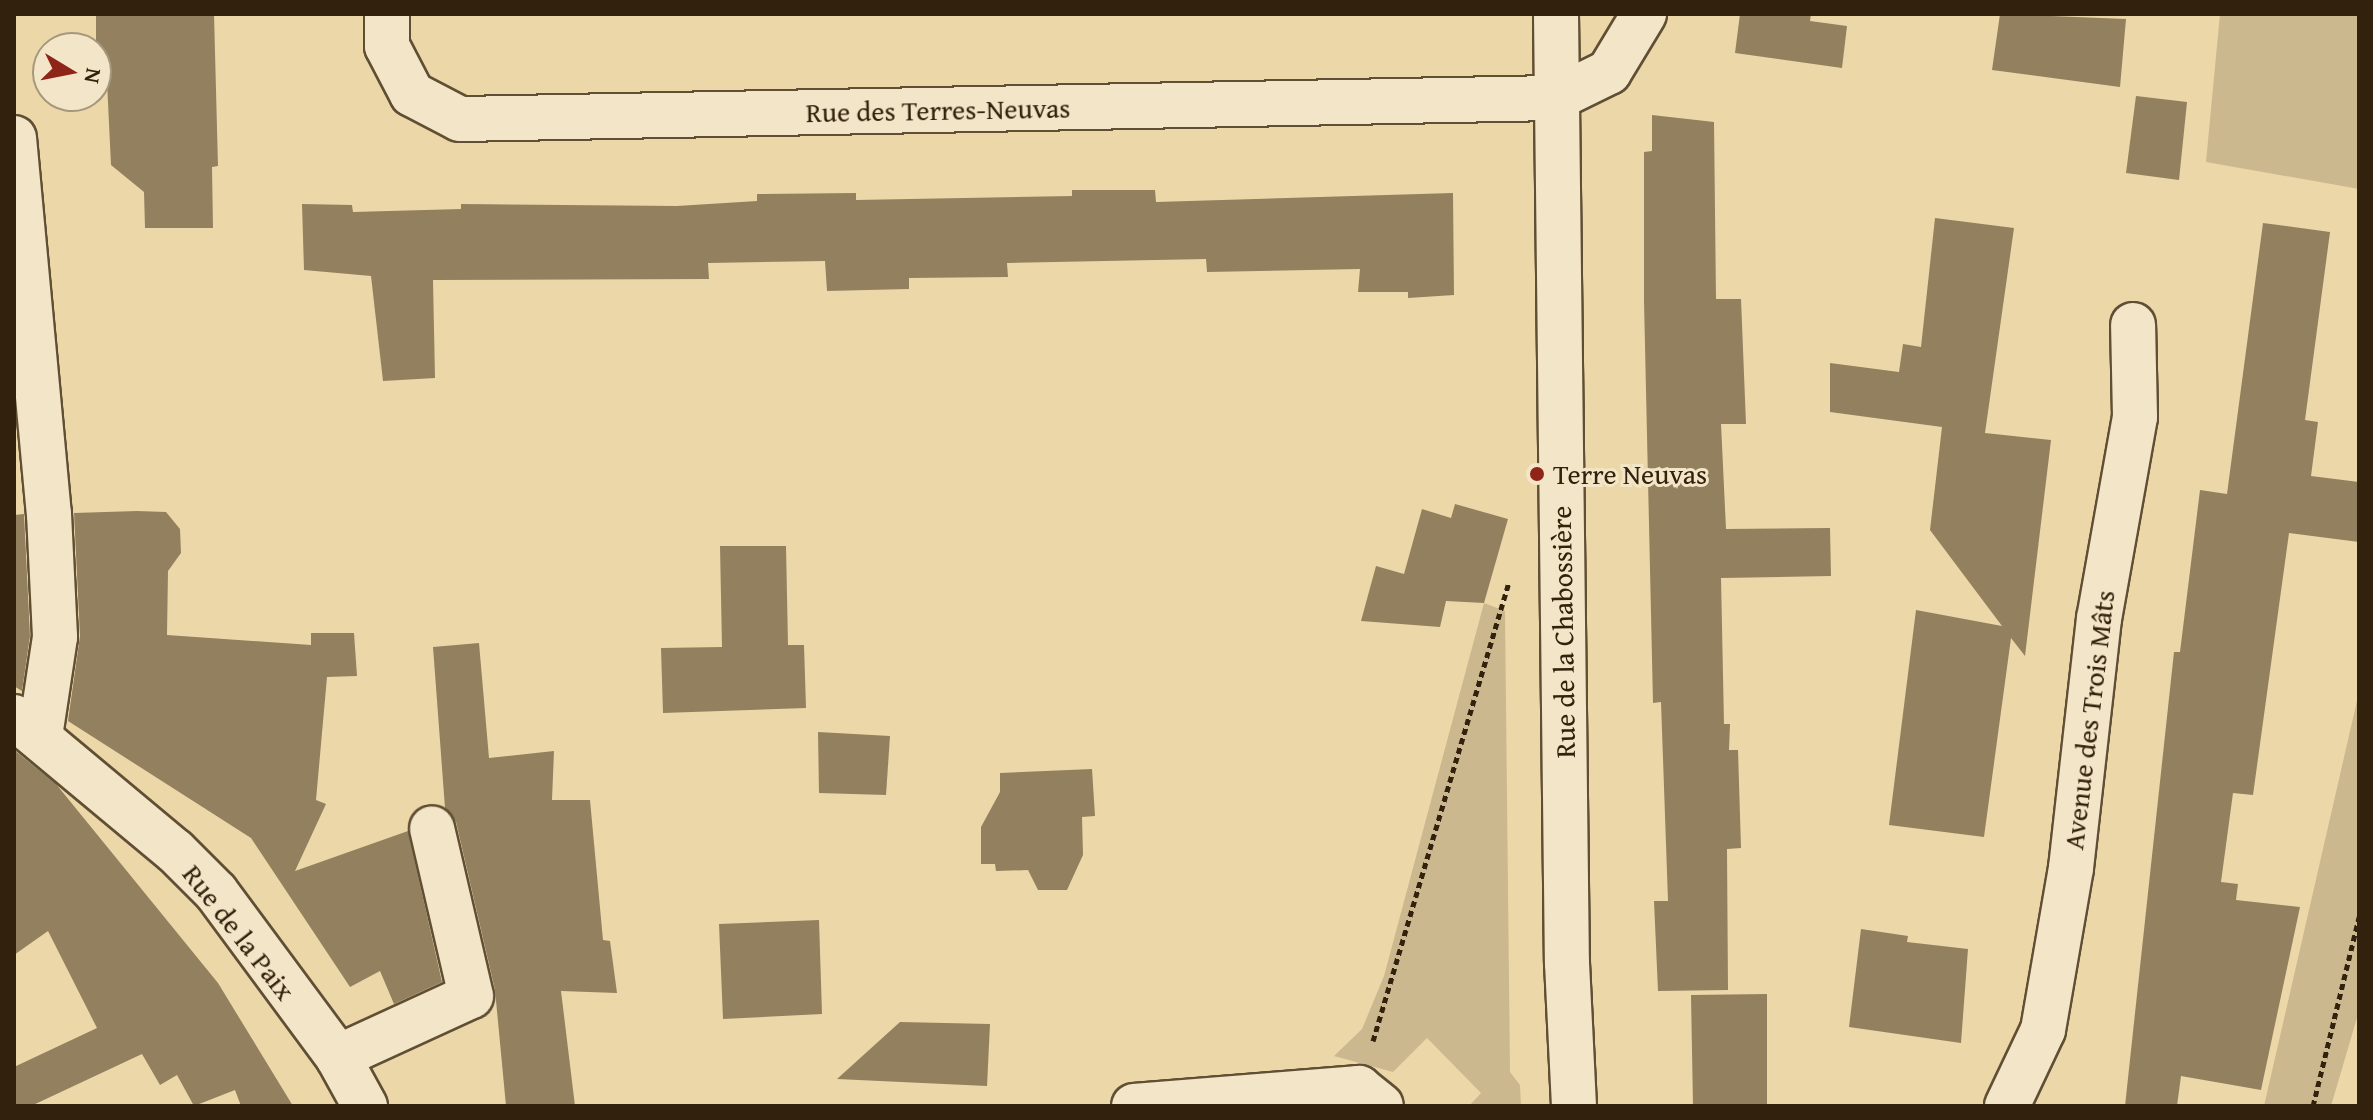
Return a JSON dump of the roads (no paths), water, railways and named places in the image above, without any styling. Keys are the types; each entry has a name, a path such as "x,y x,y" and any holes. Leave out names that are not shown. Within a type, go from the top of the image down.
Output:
{"street":[{"name":"Rue des Terres-Neuvas","path":"387,14 387,46 412,94 460,119 1556,98"},
{"name":"Rue de la Chabossière","path":"1556,14 1561,540 1574,1106"},
{"path":"1556,98 1609,72 1644,14"},
{"path":"14,138 54,622 27,726"},
{"name":"Avenue des Trois Mâts","path":"2007,1106 2043,1030 2071,868 2099,619 2135,417 2133,325"},
{"name":"Rue de la Paix","path":"27,726 197,872 338,1057 365,1106"},
{"path":"338,1057 471,996 432,828"},
{"path":"1134,1106 1370,1097"}],"place":[{"name":"Terre Neuvas","path":"1537,474"}]}
